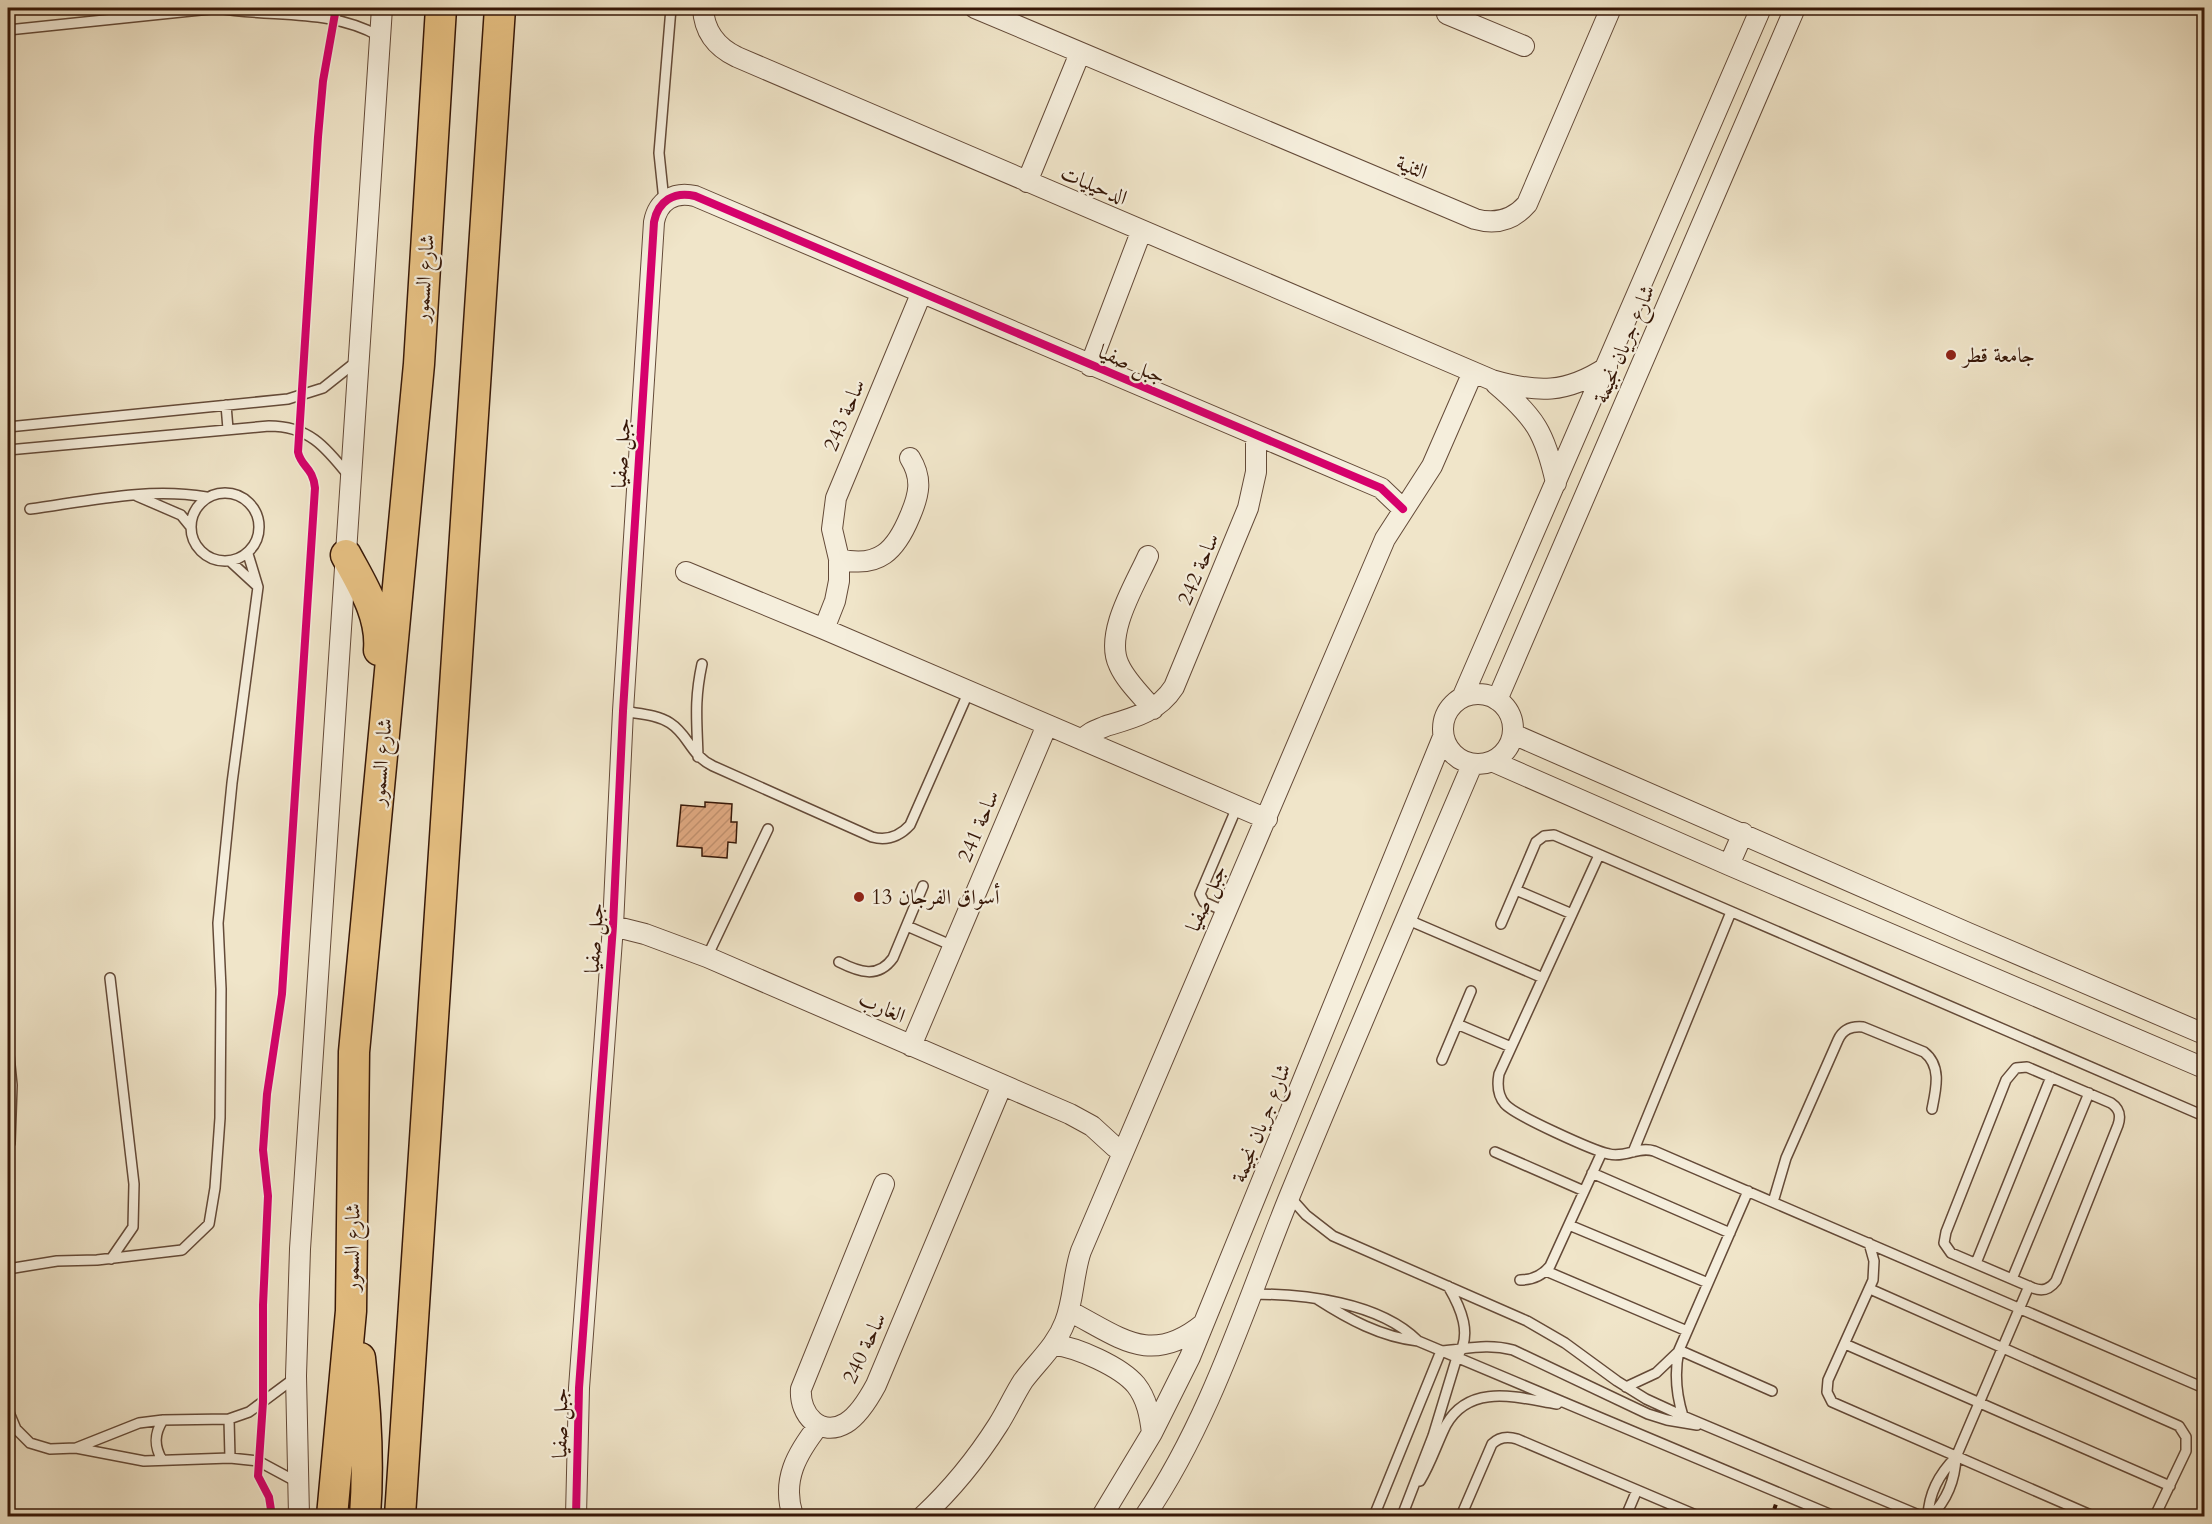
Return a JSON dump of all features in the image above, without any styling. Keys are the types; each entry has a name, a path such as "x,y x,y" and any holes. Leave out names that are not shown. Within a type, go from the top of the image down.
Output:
{"main road":[{"name":"شارع السمور","path":"332,1516 351,1311 354,1052 419,364 441,8"},
{"path":"400,1516 500,8"},
{"path":"346,555 376,614 380,639 367,801 372,854"},
{"path":"351,1311 360,1358 366,1423 365,1516"}],"street":[{"path":"298,1516 297,1376 300,1249 382,8"},
{"name":"الدحيليات","path":"703,8 708,30 713,39 728,53 1141,232 1492,380 1522,388 1551,389 1580,382 1606,367"},
{"name":"الثنية","path":"975,8 1475,219 1496,222 1514,216 1527,204 1611,8"},
{"path":"1449,8 1447,14 1524,46"},
{"name":"شارع جريان نجيمة","path":"1462,698 1761,8"},
{"name":"شارع جريان نجيمة","path":"1497,700 1795,8"},
{"path":"1027,182 1080,53"},
{"name":"جبل صفيا","path":"576,1516 579,1388 613,926 623,711 654,222 659,207 664,201 679,195 695,196 1381,488 1403,509"},
{"name":"جبل صفيا","path":"1090,366 1141,232"},
{"name":"ساحة 243","path":"824,629 838,591 839,560 832,529 836,498 921,294"},
{"name":"جبل صفيا","path":"923,1516 968,1467 998,1424 1023,1382 1054,1345 1069,1311 1076,1265 1385,539 1432,466 1473,372"},
{"name":"الدحيليات","path":"1492,380 1523,407 1538,426 1547,445 1556,483"},
{"name":"ساحة 242","path":"1082,740 1094,730 1153,709 1169,696 1245,517 1256,472 1256,435"},
{"path":"839,560 871,561 890,550 897,542 919,494 919,475 910,458"},
{"path":"1148,556 1118,626 1114,645 1122,672 1153,709"},
{"path":"686,572 1266,819"},
{"path":"1480,694 1497,700 1505,706 1510,715 1513,734 1507,750 1494,762 1483,765 1472,765 1453,755 1443,737 1444,718 1454,703 1462,698 1480,694"},
{"name":"ساحة 241","path":"911,1046 1047,725"},
{"path":"1513,734 2205,1034"},
{"name":"شارع جريان نجيمة","path":"1101,1516 1130,1473 1180,1378 1331,1015 1443,737"},
{"path":"1494,762 2205,1068"},
{"path":"1145,1516 1188,1444 1252,1293 1289,1196 1472,765"},
{"path":"1729,865 1743,833"},
{"name":"الغارب","path":"613,926 645,934 706,957 1081,1119 1123,1151"},
{"path":"1956,962 1968,933"},
{"name":"ساحة 240","path":"884,1184 801,1389 802,1406 806,1414 819,1425 828,1427 845,1424 864,1404 876,1385 1002,1085"},
{"path":"1069,1311 1126,1340 1147,1347 1168,1345 1179,1341 1203,1324"},
{"path":"1054,1345 1082,1351 1123,1374 1135,1384 1144,1398 1152,1433"},
{"path":"789,1515 789,1491 795,1462 800,1449 819,1425"}],"lane":[{"path":"8,30 219,8 250,13 283,11 317,16 351,23 380,36"},
{"path":"664,201 659,153 670,8"},
{"path":"8,427 288,399 322,388 359,360"},
{"path":"226,405 228,429"},
{"path":"8,450 278,426 300,430 330,452 351,478"},
{"path":"30,508 135,495 180,492 206,497 226,492 246,499 259,516 259,536 248,554 231,562 211,559 195,545 190,526 181,515 135,495"},
{"path":"190,526 194,509 206,497"},
{"path":"8,1269 57,1261 111,1259 182,1250 209,1224 215,1188 220,1118 221,989 218,923 232,783 258,587 248,554"},
{"path":"231,562 258,587"},
{"path":"698,757 695,710 702,664"},
{"path":"623,711 669,722 678,730 698,757 713,766 872,837 889,838 897,836 910,825 969,691"},
{"path":"1226,912 1204,902 1200,894 1237,807"},
{"path":"706,957 768,829"},
{"path":"1502,924 1534,846 1540,838 1554,835 2205,1116"},
{"path":"1599,855 1499,1074 1498,1082 1502,1099 1507,1106 1520,1115 1602,1152 1617,1155 1644,1149 1654,1151 2205,1388"},
{"path":"839,962 862,972 883,968 893,958 923,886"},
{"path":"1516,890 1572,914"},
{"path":"1633,1152 1731,912"},
{"path":"1406,920 1543,978"},
{"path":"907,926 953,946"},
{"path":"110,978 134,1184 133,1227 111,1259"},
{"path":"1442,1060 1471,991"},
{"path":"1457,1024 1511,1047"},
{"path":"1773,1202 1786,1158 1838,1040 1845,1030 1857,1026 1929,1055 1936,1071 1932,1109"},
{"path":"8,1045 12,1085 8,1146"},
{"path":"2021,1067 2032,1068 2089,1093 2115,1106 2120,1120 2056,1281 2044,1290 2029,1286 1951,1253 1944,1243 1944,1237 2006,1080 2012,1071 2021,1067"},
{"path":"1976,1263 2051,1077"},
{"path":"2012,1279 2089,1093"},
{"path":"1495,1152 1584,1191"},
{"path":"1520,1280 1534,1279 1546,1271 1602,1152"},
{"path":"1592,1173 1730,1233"},
{"path":"1683,1416 1675,1377 1679,1350 1748,1191"},
{"path":"1289,1196 1306,1215 1333,1236 1508,1311 1546,1331 1626,1387 1683,1416 1921,1516"},
{"path":"1569,1225 1708,1282"},
{"path":"1869,1243 1873,1251 1874,1280 1827,1386 1832,1402 2092,1516"},
{"path":"1546,1271 1687,1331"},
{"path":"1401,1516 1433,1436 1457,1358 1465,1347 1460,1309 1448,1286"},
{"path":"1929,1516 1949,1491 1956,1457 2029,1286"},
{"path":"1870,1289 2179,1426 2184,1431 2187,1444 2155,1516"},
{"path":"1252,1293 1295,1294 1373,1314 1399,1327 1418,1341 1834,1516"},
{"path":"1845,1344 2170,1486"},
{"path":"1441,1351 1489,1345 1513,1350 1648,1414 1688,1425 1708,1426"},
{"path":"1626,1387 1656,1373 1679,1350"},
{"path":"1679,1350 1772,1391"},
{"path":"1374,1516 1441,1351"},
{"path":"76,1448 139,1423 163,1420 229,1419 249,1412 297,1376"},
{"path":"1411,1492 1430,1463 1446,1425 1453,1415 1471,1401 1494,1395 1506,1395 1573,1406"},
{"path":"8,1410 16,1429 30,1443 50,1449 76,1448 135,1460 230,1458 258,1461 298,1483"},
{"path":"229,1419 230,1458"},
{"path":"162,1460 157,1453 156,1436 163,1420"},
{"path":"1461,1516 1492,1444 1496,1440 1507,1437 1517,1439 1698,1516"},
{"path":"1929,1516 1931,1496 1935,1485 1940,1475 1956,1457"},
{"path":"1626,1516 1637,1490"}],"building":[{"path":"705,802 732,804 731,822 737,822 736,843 728,842 727,858 702,856 702,848 677,846 681,805 705,807"}],"cycle path":[{"path":"272,1516 269,1497 258,1476 263,1402 263,1305 268,1196 263,1150 267,1094 282,994 315,488 310,471 298,452 318,137 323,81 336,8"},
{"path":"576,1516 579,1388 613,926 623,711 654,222 663,203 674,196 695,196 1381,488 1403,509"}],"place":[{"name":"جامعة قطر","path":"1951,355"},
{"name":"أسواق الفرجان 13","path":"859,897"}]}
